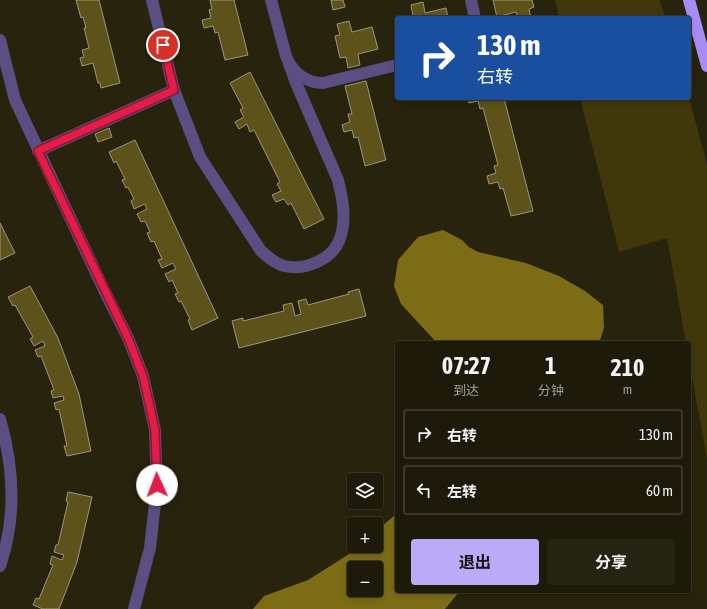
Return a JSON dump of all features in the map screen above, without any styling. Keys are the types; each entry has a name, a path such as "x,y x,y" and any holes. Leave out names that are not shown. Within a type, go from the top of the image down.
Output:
{"highway":[{"path":"689,0 707,66"}],"street":[{"path":"152,0 174,90 200,157 261,251 269,259 283,266 293,267 311,264 327,255 338,242 342,230 344,212 343,197 338,180 296,83 286,56 271,0"},
{"path":"471,0 475,16"},
{"path":"0,40 15,100 128,338 143,376 155,430 157,485 150,548 134,609"},
{"path":"289,64 299,74 317,83 331,82 395,66"},
{"path":"38,151 174,90"},
{"path":"0,419 8,451 13,498 8,539 0,566"}],"shaded area":[{"path":"555,0 659,0 665,16 559,16"},
{"path":"581,100 690,100 707,164 707,459 691,372 691,341 686,341 667,238 619,252"},
{"path":"443,230 462,240 469,247 478,252 526,263 559,276 585,291 603,305 604,328 600,341 435,341 401,304 394,286 398,260 418,237"},
{"path":"395,515 395,593 458,593 445,609 253,609 264,596 308,580 349,554 383,553 383,525"}],"building":[{"path":"76,0 99,0 120,83 101,88 100,83 98,83 93,63 82,66 80,58 84,57 82,50 89,48 84,28 86,28 83,17 81,18"},
{"path":"210,0 234,0 248,55 225,60 218,32 215,33 213,26 204,28 202,20 211,18 209,10 212,9"},
{"path":"331,0 343,0 345,7 333,10"},
{"path":"493,0 532,0 534,7 529,9 531,16 517,16 516,12 497,16"},
{"path":"423,2 425,13 446,8 448,16 413,16 411,5"},
{"path":"349,21 352,32 372,27 378,49 358,54 360,65 348,68 346,57 340,58 335,36 340,35 337,24"},
{"path":"250,72 324,219 304,229 291,203 288,205 284,199 276,202 272,195 281,191 277,184 280,182 254,130 250,132 247,124 239,129 235,122 244,117 240,110 243,108 230,83"},
{"path":"366,81 386,160 365,166 358,137 354,138 352,130 344,132 342,125 350,122 348,114 352,114 345,86"},
{"path":"468,100 505,100 533,211 511,216 503,188 500,189 498,182 489,184 487,176 496,173 494,166 498,165 483,108 480,109 478,101 469,103"},
{"path":"109,128 112,137 98,142 95,134"},
{"path":"135,140 218,318 192,330 188,320 190,319 181,301 179,302 175,294 178,293 172,280 169,282 165,274 176,269 173,263 162,268 158,260 162,259 154,241 151,242 147,233 150,232 145,221 141,222 137,214 147,209 145,204 134,209 131,201 134,199 128,187 126,188 122,180 125,179 116,161 114,163 109,152"},
{"path":"0,223 15,253 0,260"},
{"path":"30,286 58,338 79,394 91,451 67,456 64,446 67,446 59,409 56,410 54,403 64,400 63,396 53,398 51,391 54,390 41,356 38,357 35,350 45,346 43,341 34,346 30,339 33,337 15,305 13,306 8,297"},
{"path":"359,289 366,316 239,348 232,321 243,318 243,321 284,311 283,305 292,303 295,316 301,314 298,301 306,299 308,305 349,294 348,292"},
{"path":"68,492 92,497 77,562 59,609 43,609 33,605 36,598 39,599 53,565 50,564 52,556 62,560 64,555 54,552 56,545 58,545 68,502 66,501"}],"route":[{"path":"157,485 155,430 143,376 128,338 38,151 174,90 163,45"}]}
